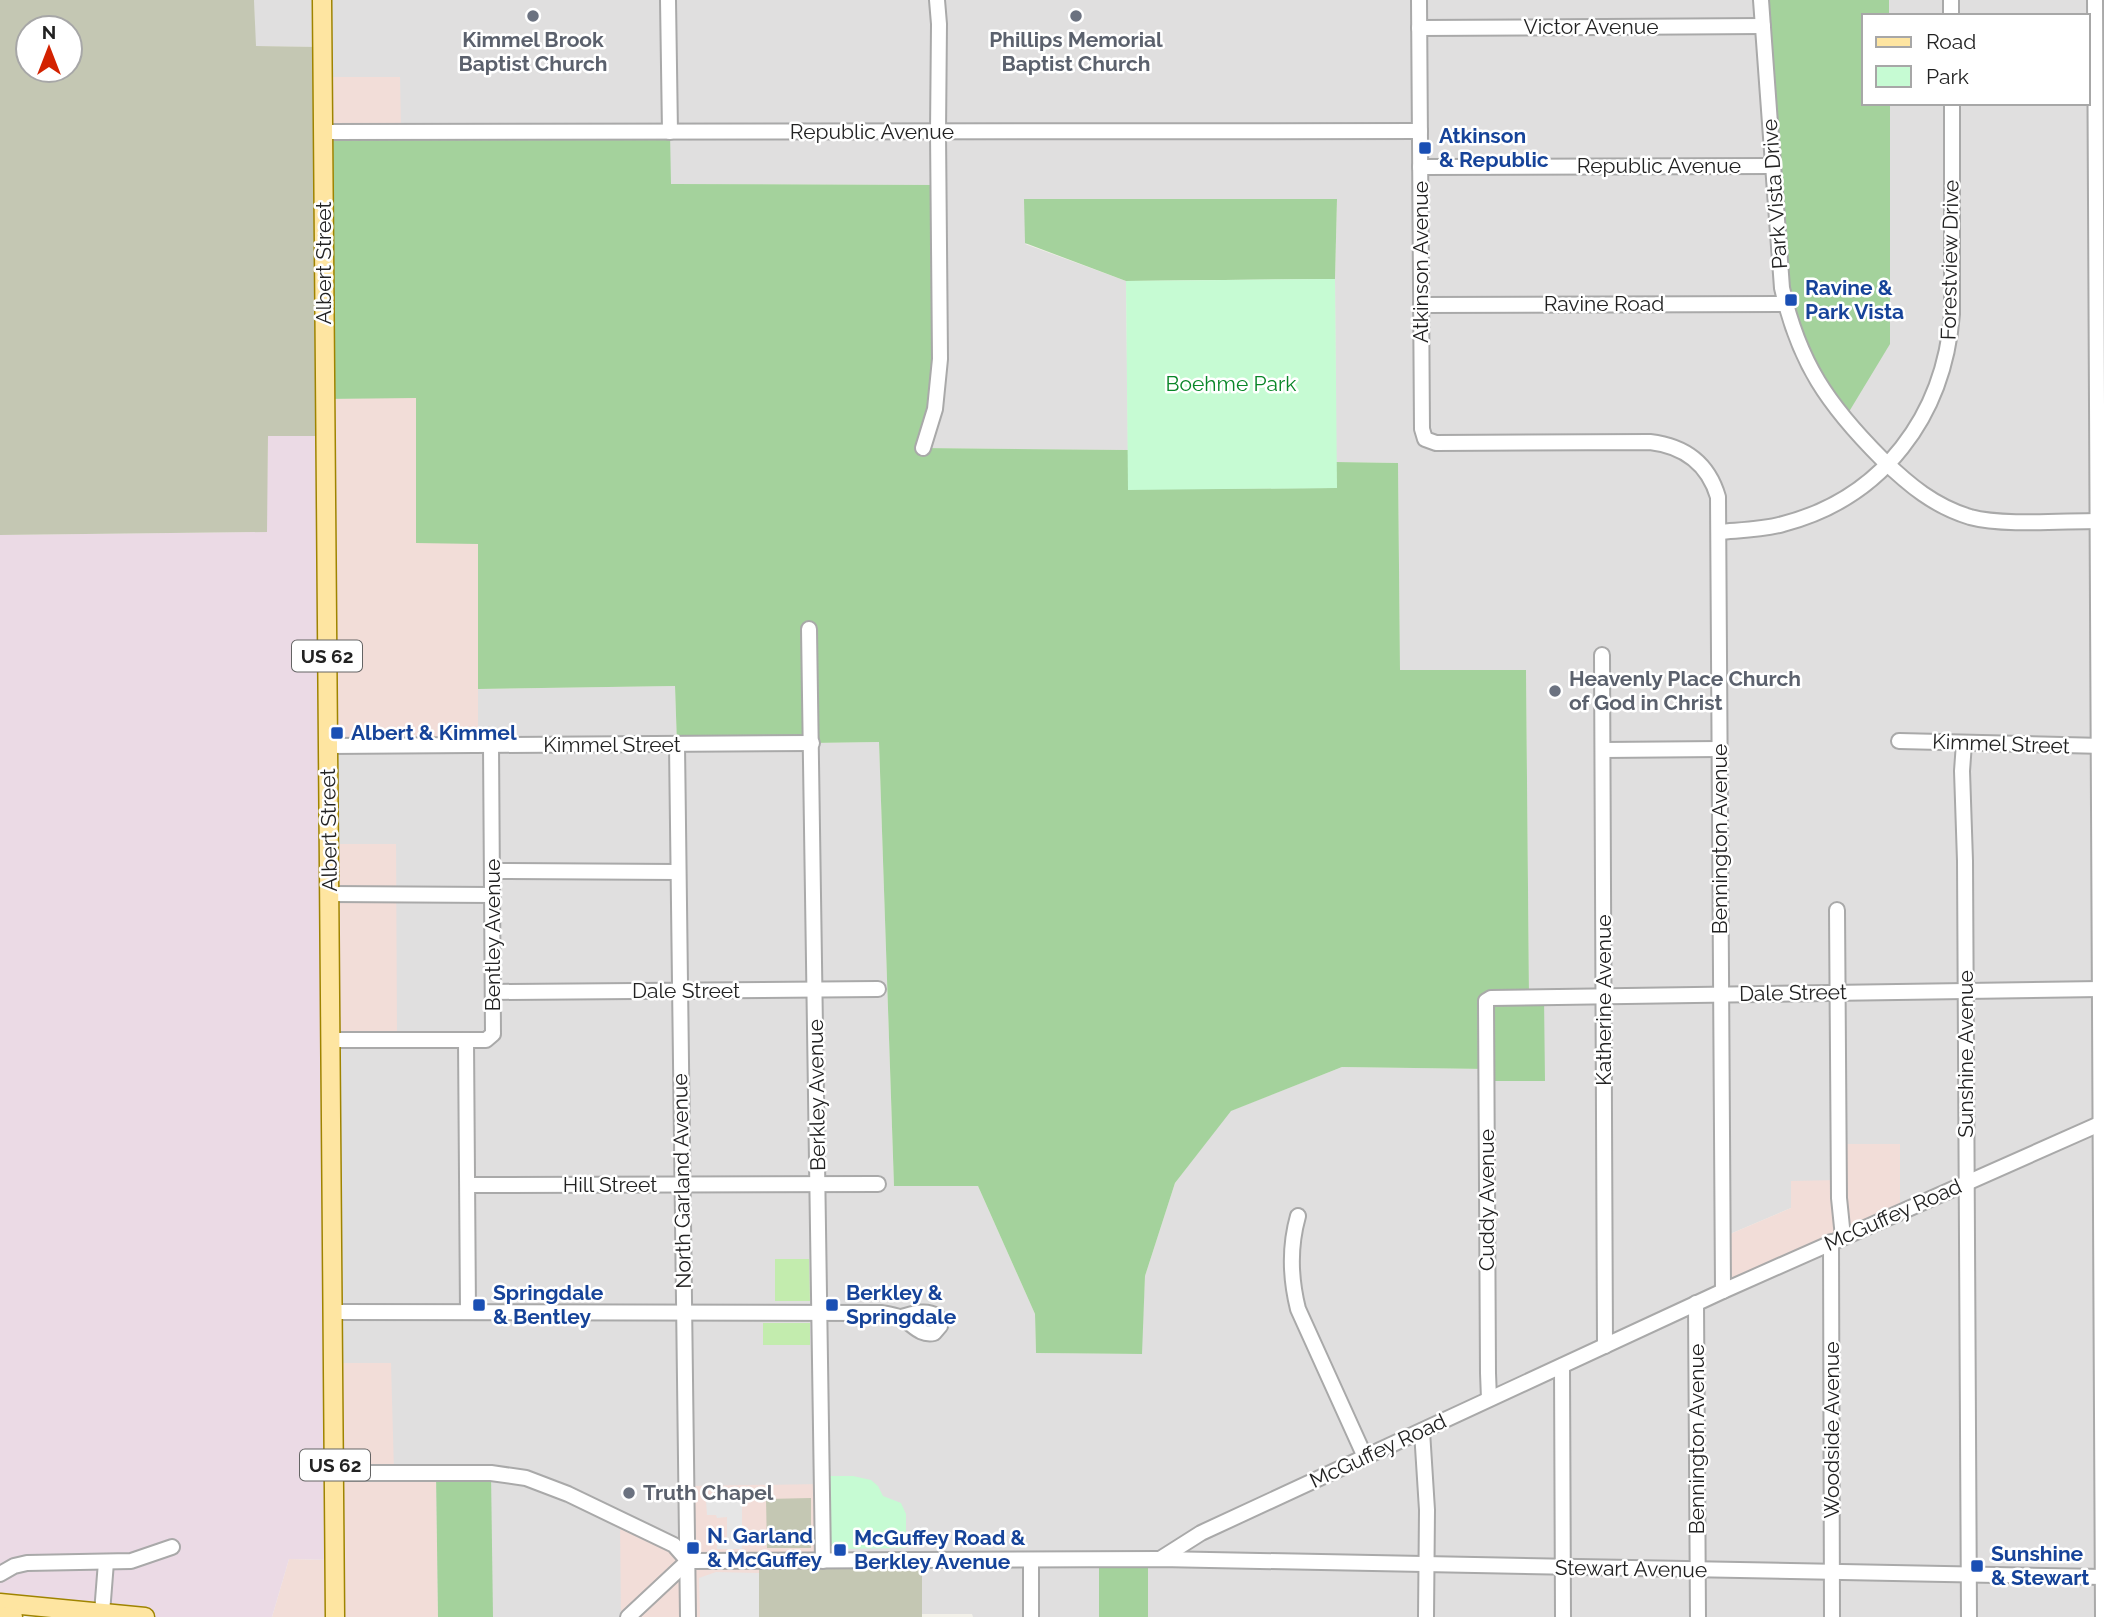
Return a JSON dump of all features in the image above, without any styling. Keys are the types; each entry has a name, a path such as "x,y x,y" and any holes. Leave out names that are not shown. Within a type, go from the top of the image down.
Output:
{"main road":[{"name":"Albert Street","path":"322,0 335,1617"},
{"path":"6,1611 102,1613 145,1617"}],"street":[{"path":"668,0 670,132"},
{"path":"923,448 935,409 940,359 937,0"},
{"name":"Atkinson Avenue","path":"1419,0 1422,429 1425,439"},
{"name":"Park Vista Drive","path":"1761,0 1779,264 1786,304 1799,346 1819,385 1844,420 1887,464 1924,496 1947,509 1992,521 2098,521"},
{"path":"2095,0 2092,61 2102,746 2100,989 2103,1617"},
{"name":"Victor Avenue","path":"1419,28 1763,26"},
{"name":"Forestview Drive","path":"1719,532 1765,528 1813,514 1845,498 1887,464 1924,416 1943,373 1951,338 1952,105"},
{"name":"Republic Avenue","path":"323,132 1420,131"},
{"name":"Republic Avenue","path":"1420,167 1772,166"},
{"name":"Ravine Road","path":"1421,305 1786,304"},
{"name":"Bennington Avenue","path":"1425,439 1436,443 1650,442 1676,447 1694,458 1712,480 1718,497 1723,1291"},
{"name":"Berkley Avenue","path":"809,629 823,1561"},
{"name":"Katherine Avenue","path":"1602,655 1605,1346"},
{"name":"Kimmel Street","path":"1899,741 2102,746"},
{"name":"Kimmel Street","path":"328,746 812,743"},
{"name":"Sunshine Avenue","path":"1964,743 1962,771 1965,860 1969,1617"},
{"name":"North Garland Avenue","path":"677,745 688,1617"},
{"name":"Bentley Avenue","path":"466,1040 486,1040 492,1034 491,746"},
{"path":"1602,750 1720,749"},
{"path":"492,871 678,872"},
{"path":"330,894 493,895"},
{"name":"Woodside Avenue","path":"1832,1617 1839,1198 1837,910"},
{"name":"Dale Street","path":"493,992 878,989"},
{"name":"Dale Street","path":"1486,1001 1491,998 1604,995 2100,989"},
{"name":"Cuddy Avenue","path":"1486,1001 1489,1399"},
{"path":"331,1040 466,1040 468,1312"},
{"name":"McGuffey Road","path":"1160,1559 1187,1541 1489,1399 1696,1303 2102,1122"},
{"name":"Hill Street","path":"468,1185 878,1184"},
{"path":"1298,1216 1291,1265 1298,1309 1365,1457"},
{"name":"Bennington Avenue","path":"1696,1303 1698,1617"},
{"path":"334,1312 882,1313 901,1317"},
{"path":"1562,1366 1563,1617"},
{"path":"1422,1431 1427,1510 1426,1617"},
{"path":"335,1473 491,1473 526,1478 568,1494 674,1545 688,1561"},
{"path":"0,1574 14,1566 27,1563 131,1561 173,1547"},
{"path":"628,1617 688,1561 1160,1559"},
{"name":"Stewart Avenue","path":"1160,1559 2104,1577"},
{"path":"1031,1560 1031,1617"},
{"path":"102,1613 106,1562"}],"shaded area":[{"path":"0,0 254,0 256,46 323,47 326,436 268,436 267,532 0,535"},
{"path":"254,0 1761,0 1890,344 1890,105 2090,105 2090,14 1889,14 1889,0 2104,0 2104,335 2097,335 2103,1617 1148,1617 1148,1560 1099,1560 1099,1617 973,1617 972,1614 922,1614 922,1560 688,1561 621,1617 438,1617 436,1473 394,1472 334,1363 331,1040 396,844 329,844 328,746 478,745 478,689 675,686 677,745 879,742 894,1186 978,1186 1035,1314 1036,1353 1141,1354 1145,1276 1175,1183 1230,1111 1342,1067 1487,1069 1529,997 1526,670 1400,670 1398,463 1336,462 1337,199 1025,244 1126,281 1128,450 923,448 938,185 670,184 670,133 401,132 323,77 322,47 255,46","holes":["1839,1180 1724,1290 1723,1237 1791,1208"]},
{"path":"323,77 400,77 401,132 323,132"},
{"path":"416,397 416,543 478,543 478,745 328,746 325,399"},
{"path":"268,436 326,436 335,1560 289,1559 272,1617 145,1617 0,1603 0,535 266,532"},
{"path":"329,844 396,844 397,1040 331,1040"},
{"path":"1839,1144 1900,1144 1900,1212 1723,1291 1723,1237 1791,1208 1791,1181 1839,1180"},
{"path":"334,1363 391,1363 394,1472 436,1472 438,1617 272,1617 289,1559 334,1560"},
{"path":"822,1484 823,1560 922,1617 621,1617 620,1519 688,1560 687,1486"},
{"path":"811,1498 811,1548 767,1548 766,1499"},
{"path":"706,1500 742,1500 742,1549 717,1549 717,1542 727,1542 727,1517 707,1515"},
{"path":"922,1560 922,1617 759,1617 759,1561"},
{"path":"716,1572 759,1573 759,1617 700,1617 699,1578"}],"green space":[{"path":"1761,0 1889,0 1889,14 1862,14 1862,105 1890,105 1890,344 1844,420 1791,324"},
{"path":"323,132 670,132 671,184 938,185 940,359 923,448 1128,450 1128,489 1336,488 1336,462 1398,463 1400,670 1526,670 1529,997 1544,997 1545,1081 1487,1081 1486,1069 1342,1067 1231,1111 1175,1183 1145,1276 1142,1354 1036,1353 1035,1314 978,1186 894,1186 879,742 677,745 675,686 478,689 478,544 416,543 416,398 325,399"},
{"path":"1024,199 1337,199 1335,279 1126,281 1025,243"},
{"name":"Boehme Park","path":"1335,279 1337,488 1128,490 1126,281"},
{"path":"775,1259 809,1259 810,1301 775,1301"},
{"path":"763,1323 810,1323 810,1345 763,1345"},
{"path":"436,1472 491,1473 493,1617 438,1617"},
{"path":"830,1476 853,1476 871,1480 883,1496 901,1503 906,1514 906,1548 831,1549"},
{"path":"1099,1559 1148,1559 1148,1617 1099,1617"}],"place":[{"name":"Kimmel Brook Baptist Church","path":"533,16"},
{"name":"Phillips Memorial Baptist Church","path":"1076,16"},
{"name":"Atkinson & Republic","path":"1425,148"},
{"name":"Ravine & Park Vista","path":"1791,300"},
{"name":"Heavenly Place Church of God in Christ","path":"1555,691"},
{"name":"Albert & Kimmel","path":"337,733"},
{"name":"Springdale & Bentley","path":"479,1305"},
{"name":"Berkley & Springdale","path":"832,1305"},
{"name":"Truth Chapel","path":"629,1493"},
{"name":"N. Garland & McGuffey","path":"693,1548"},
{"name":"McGuffey Road & Berkley Avenue","path":"840,1550"},
{"name":"Sunshine & Stewart","path":"1977,1566"}]}
